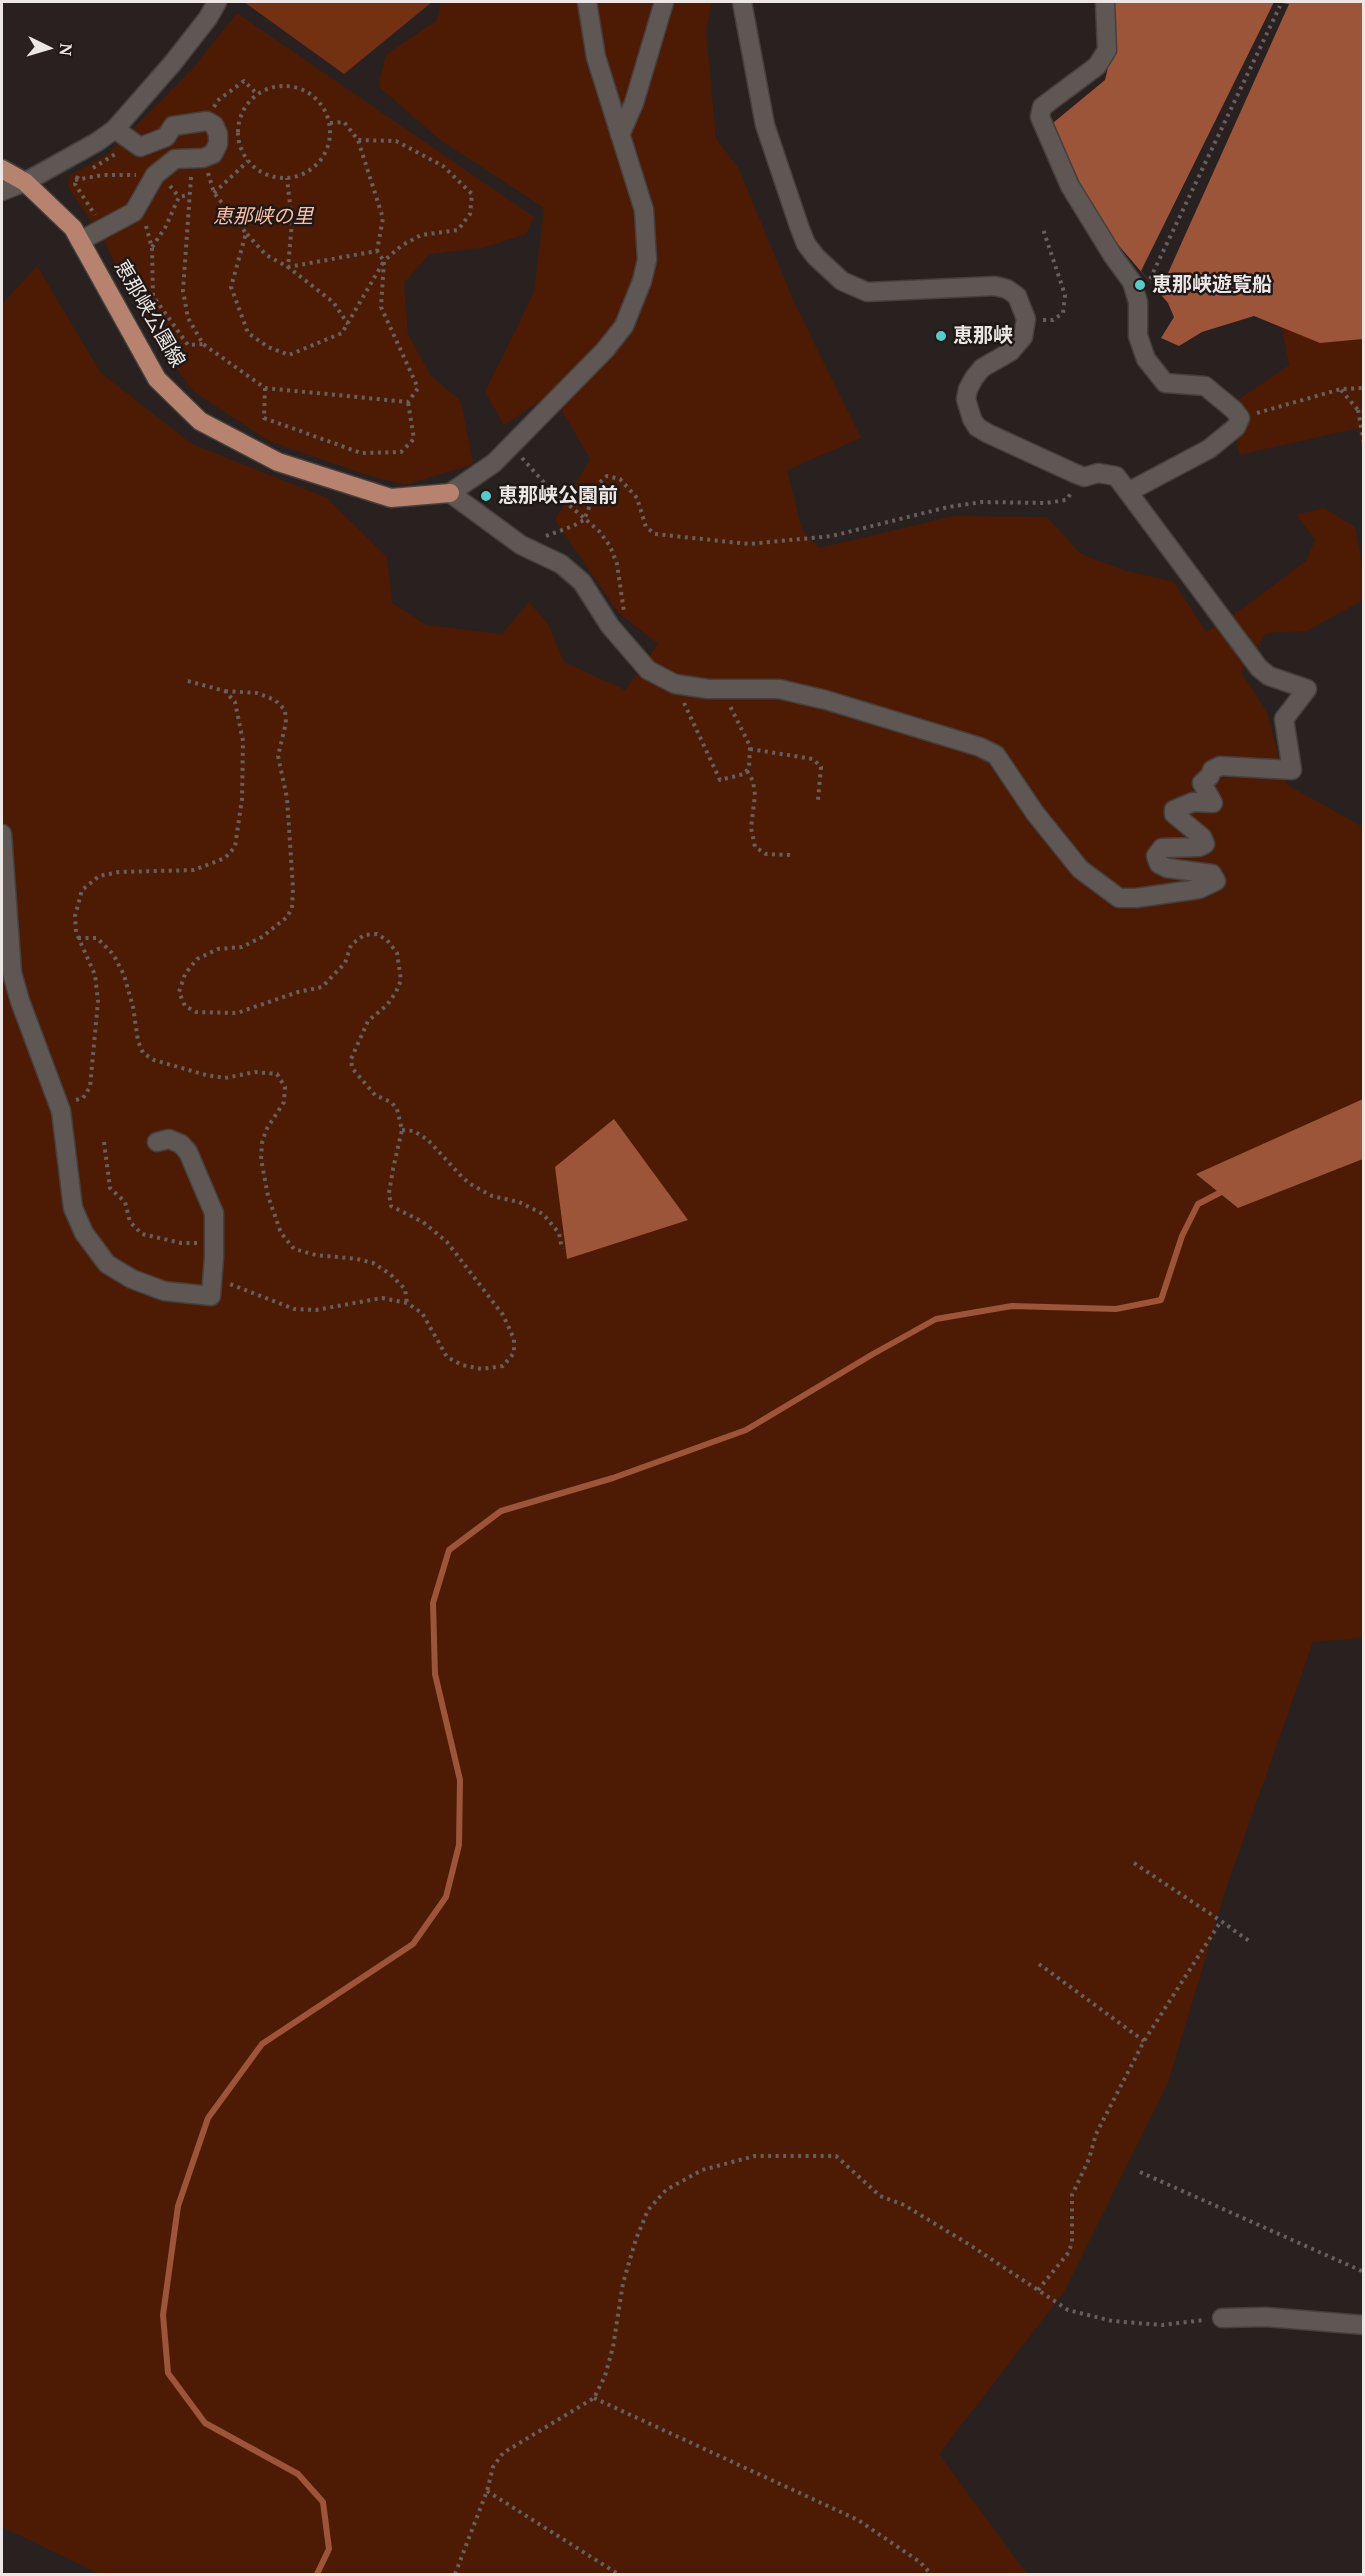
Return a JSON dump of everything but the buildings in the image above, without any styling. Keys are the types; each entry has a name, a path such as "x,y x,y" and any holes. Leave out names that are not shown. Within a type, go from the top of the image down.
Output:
{"main road":[{"name":"恵那峡公園線","path":"2,169 25,182 73,228 158,379 200,421 278,462 391,498 450,493"}],"street":[{"path":"2,191 25,182 97,142 115,129 172,64 208,18 217,2"},
{"path":"587,2 596,57 644,210 647,235 646,260 634,304 624,326 605,350 494,463 450,493 529,549 561,564 582,582 610,626 648,670 675,684 722,689 779,689 826,700 980,747 996,755 1035,813 1080,869 1119,898 1136,898 1189,890 1216,881 1212,874 1159,864 1156,856 1162,848 1199,847 1205,844 1202,837 1174,814 1174,810 1193,802 1213,803 1202,783 1210,776 1212,770 1220,766 1292,770 1284,719 1307,689 1269,676 1259,668 1116,476 1098,473 1084,477 987,433 977,426 968,411 968,389 982,368 1017,346 1026,328 1022,305 1017,296 1007,289 995,286 867,292 842,281 816,257 806,244 799,226 765,125 742,2"},
{"path":"620,135 634,103 664,2"},
{"path":"1104,2 1107,50 1097,66 1042,107 1040,117 1070,186 1113,256 1132,282 1138,302 1138,336 1146,359 1165,383 1205,386 1234,410 1240,418 1236,427 1209,449 1128,492"},
{"path":"80,241 134,212 155,176 175,159 198,158 213,154 218,144 218,134 214,125 207,121 173,126 166,137 140,147 115,129"},
{"path":"2,834 12,973 58,1103 73,1208 84,1233 107,1264 132,1280 164,1291 211,1296 214,1213 188,1152 181,1144 169,1139 157,1142"},
{"path":"1222,2318 1266,2317 1364,2325"}],"path":[{"path":"1148,283 1280,6"},
{"path":"207,121 216,101 244,81 257,94"},
{"path":"271,87 301,88 314,97 324,109 330,123 327,146 316,166 303,175 287,178 273,177 259,171 248,161 240,148 238,133 240,118 247,105 257,94 271,87"},
{"path":"265,388 264,418 361,453 401,452 414,438 408,402 418,388 381,308 384,261 377,251 382,218 378,197 358,140 344,122 330,123"},
{"path":"246,233 231,287 248,333 268,347 289,355 342,333 384,261 401,246 421,235 458,230 470,214 472,194 443,166 396,141 358,140"},
{"path":"105,228 75,184 76,177 110,159 131,141"},
{"path":"198,158 214,193 246,233 266,255 288,267 333,302 348,324"},
{"path":"198,158 188,195 183,291 188,318 203,344 265,388 408,402"},
{"path":"214,193 248,161"},
{"path":"287,178 292,222 288,267"},
{"path":"152,248 165,228 179,197 188,195"},
{"path":"134,212 145,222 152,248 153,296 188,345 203,344"},
{"path":"1026,320 1053,320 1063,313 1065,296 1043,229"},
{"path":"288,267 377,251"},
{"path":"1240,418 1341,389 1364,388"},
{"path":"1341,389 1358,410 1364,443"},
{"path":"1358,410 1364,411"},
{"path":"511,446 548,487 599,531 610,546 617,564 627,634 625,643"},
{"path":"529,549 547,535 584,520 599,483 607,476 620,479 637,498 646,527 655,534 749,544 832,536 948,507 982,502 1046,503 1066,500 1084,477"},
{"path":"184,681 225,691 257,693 276,700 285,710 286,723 279,756 287,798 293,888 292,908 287,917 262,937 242,947 218,949 197,958 185,974 179,992 185,1006 195,1012 237,1013 298,992 322,987 345,963 351,945 364,935 376,934 387,940 397,953 401,980 387,1005 368,1022 351,1059 352,1068 375,1095 391,1102 397,1109 402,1130 389,1193 391,1206 423,1222 447,1242 503,1315 514,1339 514,1353 503,1366 482,1369 462,1365 447,1357 422,1314 407,1303 382,1298 316,1310 294,1309 262,1295 212,1279"},
{"path":"675,684 720,780 744,774 747,771 750,749 722,689"},
{"path":"58,1103 83,1098 90,1087 98,1001 95,975 76,933 75,916 82,890 99,876 119,872 194,870 225,858 235,847 242,799 243,741 235,702 225,691"},
{"path":"750,749 813,759 820,767 818,800"},
{"path":"747,771 753,781 755,795 751,828 755,847 766,854 790,855"},
{"path":"78,938 97,938 113,954 124,975 133,1007 138,1041 143,1053 154,1060 225,1078 255,1072 277,1074 285,1088 284,1102 266,1130 261,1159 268,1196 281,1233 294,1250 373,1263 390,1274 405,1289 407,1303"},
{"path":"402,1130 414,1131 429,1140 472,1185 492,1196 519,1203 543,1214 559,1233 562,1249"},
{"path":"104,1142 110,1188 126,1202 130,1222 142,1234 181,1243 214,1242"},
{"path":"1134,1863 1249,1941"},
{"path":"1038,2290 1069,2252 1072,2242 1072,2195 1089,2158 1096,2134 1144,2041 1221,1921"},
{"path":"1039,1964 1144,2041"},
{"path":"455,2574 487,2491 493,2467 503,2453 594,2398 605,2376 613,2347 623,2283 636,2239 648,2211 666,2190 702,2170 755,2156 836,2156 880,2196 913,2211 1068,2310 1112,2321 1162,2325 1222,2318"},
{"path":"1140,2172 1364,2272"},
{"path":"594,2398 858,2520 920,2562 932,2574"},
{"path":"487,2491 618,2574"}],"green space":[{"path":"441,2 712,2 706,31 716,139 738,167 794,302 861,438 787,470 802,530 819,548 954,516 1047,517 1081,554 1123,570 1174,582 1206,632 1243,608 1307,560 1315,539 1296,515 1324,508 1355,527 1363,569 1363,600 1307,631 1266,633 1241,672 1267,712 1286,784 1363,827 1363,1099 1197,1174 1238,1208 1363,1159 1363,1638 1313,1642 1227,1886 1168,2083 1064,2292 939,2454 1027,2574 100,2574 2,2527 2,304 37,266 101,373 192,444 327,498 387,557 392,603 426,625 502,634 529,602 548,624 564,662 625,690 658,644 618,612 555,520 590,459 552,393 504,425 485,392 534,292 544,208 439,139 378,86 386,55 437,20"},
{"name":"恵那峡の里","path":"237,13 534,217 526,234 482,248 430,254 404,283 408,334 431,376 461,401 473,464 405,485 364,474 269,441 193,391 146,326 102,237 68,187 70,175 107,155 194,67"},
{"path":"1363,303 1363,459 1358,428 1239,455 1232,404 1289,365 1280,317"}],"shaded area":[{"path":"1104,2 1363,2 1363,339 1320,343 1254,316 1202,332 1179,346 1161,338 1174,317 1168,303 1108,233 1048,127 1105,80 1112,50"},
{"path":"1363,1099 1363,1159 1238,1208 1196,1174"},
{"path":"614,1119 688,1220 567,1259 555,1167"}],"pier":[{"path":"1274,2 1289,4 1159,293 1141,271"}],"waterway":[{"path":"317,2574 329,2549 323,2502 298,2474 205,2423 168,2373 163,2315 178,2206 208,2118 262,2044 413,1944 446,1897 459,1845 460,1780 435,1674 433,1603 449,1550 501,1511 613,1478 746,1430 936,1319 1012,1306 1116,1309 1161,1300 1182,1236 1198,1204 1227,1189"}],"place":[{"name":"恵那峡遊覧船","path":"1140,285"},
{"name":"恵那峡","path":"941,336"},
{"name":"恵那峡公園前","path":"486,496"}]}
